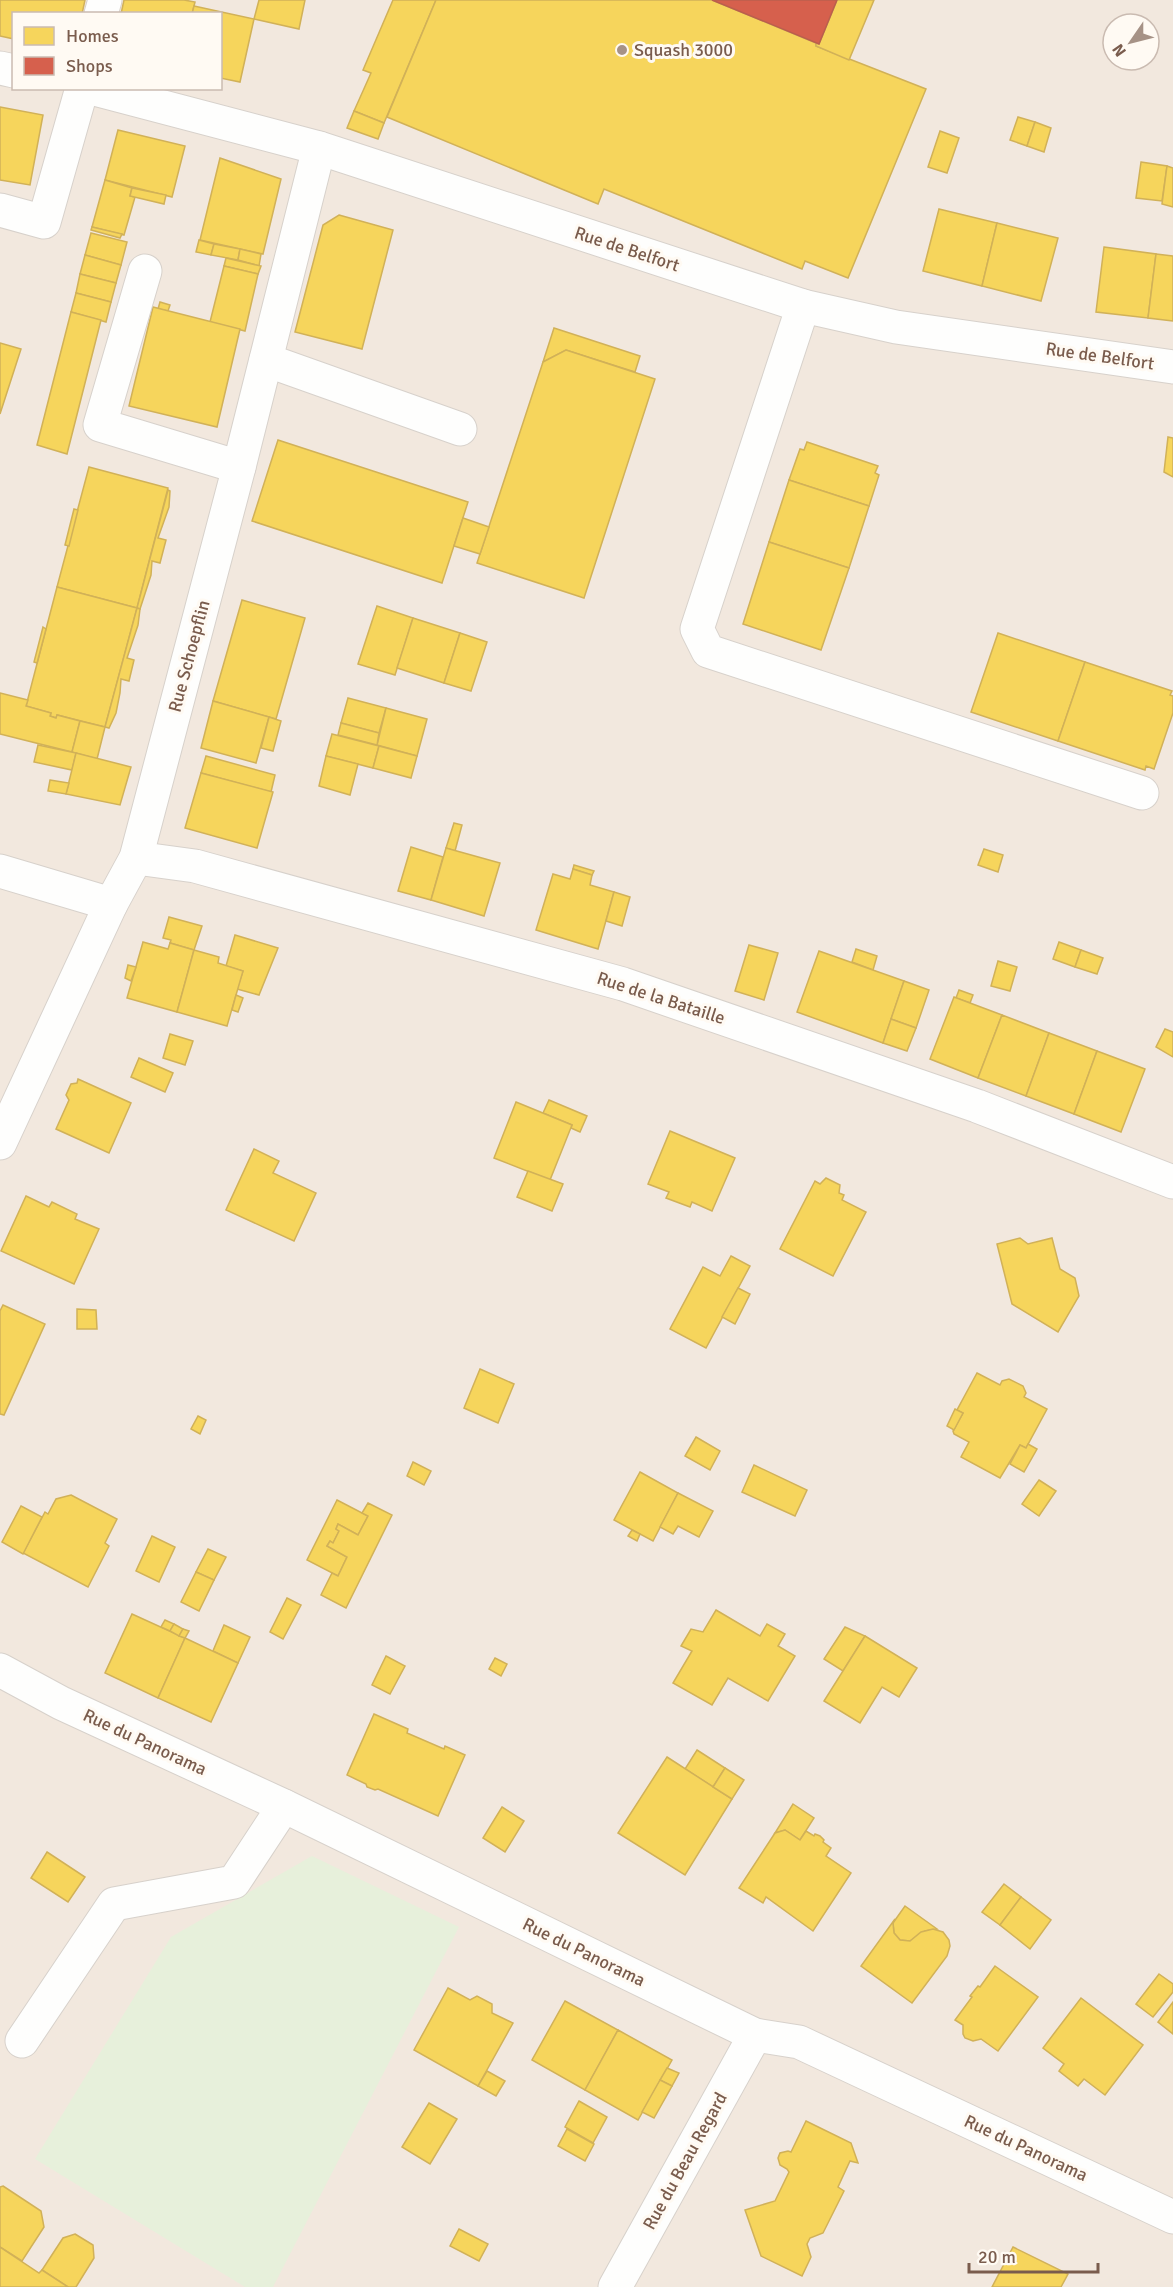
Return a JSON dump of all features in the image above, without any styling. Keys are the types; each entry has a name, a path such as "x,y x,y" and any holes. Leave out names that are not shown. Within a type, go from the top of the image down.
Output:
{"street":[{"path":"0,210 44,222 81,90"},
{"name":"Rue de Belfort","path":"99,90 319,148 803,306 896,327 1173,366"},
{"name":"Rue Schoepflin","path":"0,1143 111,904 136,858 239,467 319,148"},
{"path":"146,271 100,425 239,467"},
{"path":"803,306 697,629 708,651 1143,793"},
{"path":"266,360 460,429"},
{"name":"Rue de la Bataille","path":"136,858 195,866 623,984 977,1106 1173,1182"},
{"path":"0,871 111,904"},
{"name":"Rue du Panorama","path":"0,1670 61,1703 284,1806 755,2035 799,2042 1173,2217"},
{"path":"22,2041 114,1904 234,1882 284,1806"},
{"name":"Rue du Beau Regard","path":"615,2287 755,2035"}],"shaded area":[{"path":"0,0 1173,0 1173,2287 0,2287"}],"green space":[{"path":"312,1856 459,1927 273,2287 245,2287 35,2159 171,1937"}],"building: Homes":[{"path":"0,0 85,0 82,12 12,12 12,39 0,36"},
{"path":"124,0 195,2 192,12 121,12"},
{"path":"259,0 305,0 299,29 254,19"},
{"path":"393,0 436,0 384,123 354,111 371,73 363,70"},
{"path":"436,0 712,0 816,43 816,46 926,89 848,278 805,261 802,269 604,189 598,204 387,117"},
{"path":"837,0 874,0 849,60 816,46 816,43 819,44"},
{"path":"194,6 222,12 192,12"},
{"path":"222,12 254,19 240,82 222,78"},
{"path":"0,107 43,115 30,185 0,180"},
{"path":"354,111 384,123 378,139 347,128"},
{"path":"1018,117 1035,122 1027,146 1010,140"},
{"path":"1035,122 1051,128 1044,152 1027,146"},
{"path":"118,130 185,146 172,197 105,180"},
{"path":"940,131 959,138 947,173 928,167"},
{"path":"220,158 281,179 263,254 200,240"},
{"path":"1141,162 1167,166 1162,201 1136,198"},
{"path":"1167,166 1173,168 1173,207 1162,204"},
{"path":"105,180 132,188 130,196 135,197 124,235 92,227"},
{"path":"132,188 166,195 164,204 130,196"},
{"path":"939,209 997,223 982,286 923,271"},
{"path":"339,215 393,230 362,349 295,332 323,225"},
{"path":"997,223 1058,238 1041,301 982,286"},
{"path":"92,227 122,234 120,238 91,230"},
{"path":"91,233 127,242 121,265 85,255"},
{"path":"199,240 214,244 211,255 196,252"},
{"path":"214,244 240,249 238,260 211,255"},
{"path":"1104,247 1156,254 1148,318 1096,312"},
{"path":"240,249 261,254 259,266 238,260"},
{"path":"1156,254 1173,256 1173,321 1148,318"},
{"path":"85,255 121,265 116,283 80,274"},
{"path":"226,258 261,266 258,274 224,266"},
{"path":"224,266 258,274 245,331 210,322"},
{"path":"80,274 116,283 111,302 76,293"},
{"path":"76,293 111,302 106,322 71,312"},
{"path":"160,302 170,305 168,311 158,309"},
{"path":"153,307 240,329 217,427 129,406"},
{"path":"71,312 101,320 67,454 37,445"},
{"path":"554,328 640,356 635,372 566,350 543,362"},
{"path":"0,343 21,349 0,414"},
{"path":"566,350 655,379 584,598 477,563 543,362"},
{"path":"1168,437 1173,438 1173,477 1164,472"},
{"path":"278,440 468,502 442,583 252,521"},
{"path":"807,442 878,466 875,473 879,475 869,506 789,480 800,449 804,450"},
{"path":"89,467 168,488 137,608 57,587"},
{"path":"789,480 869,506 849,568 769,542"},
{"path":"168,490 170,491 169,507 158,538 166,540 160,563 152,561 151,575 140,609 137,608"},
{"path":"74,509 78,510 69,546 65,545"},
{"path":"463,518 489,527 480,554 454,546"},
{"path":"769,542 849,568 821,650 743,624"},
{"path":"57,587 137,608 105,727 57,715 56,718 50,716 51,713 26,706"},
{"path":"242,600 305,618 276,719 213,701"},
{"path":"377,606 413,618 395,675 358,664"},
{"path":"137,608 140,609 138,625 127,658 134,660 129,681 121,679 116,713 109,728 105,727"},
{"path":"413,618 460,633 444,683 397,668"},
{"path":"43,627 46,629 37,663 34,662"},
{"path":"460,633 487,642 471,691 444,683"},
{"path":"998,633 1085,662 1058,741 971,712"},
{"path":"1085,662 1172,691 1170,695 1173,696 1173,713 1154,769 1146,766 1145,770 1058,741"},
{"path":"0,693 28,700 26,706 51,713 50,716 56,718 57,715 80,721 72,752 0,734"},
{"path":"348,698 386,708 379,733 341,723"},
{"path":"213,701 269,717 256,763 201,748"},
{"path":"386,708 427,719 417,756 377,745"},
{"path":"269,717 281,721 273,751 261,748"},
{"path":"80,721 105,727 97,759 72,752"},
{"path":"341,723 379,733 377,745 338,735"},
{"path":"332,734 379,746 373,768 326,756"},
{"path":"38,745 76,753 72,770 34,762"},
{"path":"379,746 417,756 411,778 373,768"},
{"path":"76,753 131,767 120,805 66,794"},
{"path":"206,756 275,775 271,792 201,773"},
{"path":"326,756 358,764 350,795 319,786"},
{"path":"201,773 273,792 257,848 185,828"},
{"path":"50,780 69,783 66,794 48,791"},
{"path":"454,823 462,825 455,851 446,848"},
{"path":"411,847 443,857 431,900 398,891"},
{"path":"446,848 500,863 484,916 431,900"},
{"path":"984,849 1003,855 998,872 978,865"},
{"path":"574,865 594,871 592,875 573,869"},
{"path":"573,869 592,875 590,885 614,892 598,949 536,930 553,874 570,879"},
{"path":"614,892 630,897 622,926 606,921"},
{"path":"169,917 202,926 194,950 170,943 171,940 163,938"},
{"path":"235,935 278,948 259,995 237,989 243,971 226,966"},
{"path":"143,942 168,949 170,943 194,950 177,1012 127,998"},
{"path":"1059,942 1081,950 1075,967 1053,959"},
{"path":"749,945 778,953 764,1000 735,991"},
{"path":"856,949 877,956 873,970 852,962"},
{"path":"194,950 219,957 218,963 243,971 227,1026 177,1012"},
{"path":"1081,950 1103,958 1097,974 1075,967"},
{"path":"819,951 904,981 883,1043 797,1012"},
{"path":"998,961 1017,967 1010,991 991,986"},
{"path":"128,965 136,967 131,981 125,978"},
{"path":"904,981 929,990 916,1028 891,1019"},
{"path":"959,990 973,995 970,1003 956,998"},
{"path":"236,995 243,998 238,1012 232,1010"},
{"path":"954,997 1002,1015 978,1078 930,1059"},
{"path":"1002,1015 1049,1033 1026,1096 978,1078"},
{"path":"891,1019 916,1028 907,1051 883,1043"},
{"path":"1165,1029 1173,1032 1173,1057 1156,1047"},
{"path":"1049,1033 1097,1051 1074,1114 1026,1096"},
{"path":"170,1034 193,1041 185,1065 163,1058"},
{"path":"1097,1051 1145,1069 1121,1132 1074,1114"},
{"path":"139,1058 173,1073 165,1092 131,1077"},
{"path":"78,1079 131,1103 109,1153 56,1129 69,1100 66,1095 71,1084 77,1083"},
{"path":"549,1100 587,1116 580,1132 571,1128 572,1125 543,1113"},
{"path":"516,1102 572,1125 550,1180 494,1158"},
{"path":"670,1131 735,1158 712,1211 692,1202 690,1207 666,1198 669,1192 648,1184"},
{"path":"254,1149 279,1161 273,1173 316,1193 294,1241 226,1210"},
{"path":"528,1171 563,1184 552,1211 517,1197"},
{"path":"826,1178 840,1185 839,1193 844,1195 842,1200 866,1212 833,1276 780,1249 815,1181 820,1184"},
{"path":"26,1196 49,1207 52,1202 77,1214 75,1219 99,1229 74,1284 1,1251"},
{"path":"1020,1238 1028,1244 1052,1238 1060,1269 1075,1278 1079,1296 1058,1332 1012,1304 997,1244"},
{"path":"731,1256 750,1266 706,1348 670,1329 703,1267 720,1276"},
{"path":"738,1288 750,1294 735,1324 722,1317"},
{"path":"3,1305 45,1324 4,1415 0,1414 0,1311"},
{"path":"77,1309 96,1310 97,1329 77,1329"},
{"path":"480,1369 514,1384 498,1423 464,1408"},
{"path":"977,1373 1000,1385 1002,1381 1009,1379 1023,1386 1026,1393 1024,1397 1047,1409 1026,1448 1020,1445 1000,1478 961,1457 969,1442 954,1434 953,1431 963,1413 957,1410"},
{"path":"955,1409 963,1413 954,1430 947,1426"},
{"path":"198,1416 206,1420 200,1434 191,1429"},
{"path":"696,1437 720,1451 710,1470 685,1456"},
{"path":"1028,1444 1037,1449 1024,1472 1010,1464 1020,1445 1026,1448"},
{"path":"413,1462 431,1471 424,1485 407,1476"},
{"path":"754,1465 807,1490 795,1516 742,1492"},
{"path":"640,1472 678,1493 653,1541 614,1520"},
{"path":"1039,1480 1056,1491 1039,1516 1022,1504"},
{"path":"678,1493 713,1511 699,1537 678,1526 673,1534 660,1527"},
{"path":"71,1495 117,1519 105,1543 109,1546 88,1587 23,1553 45,1512 48,1514 56,1499"},
{"path":"337,1500 368,1516 358,1535 338,1524 336,1529 339,1531 333,1543 330,1541 327,1546 347,1557 338,1576 307,1560"},
{"path":"368,1503 392,1515 346,1608 321,1595 332,1573 338,1576 347,1557 327,1546 330,1541 333,1543 339,1531 336,1529 338,1524 358,1535 368,1516 362,1513"},
{"path":"21,1506 42,1517 23,1554 2,1542"},
{"path":"632,1530 640,1534 637,1541 628,1536"},
{"path":"152,1536 175,1547 159,1582 136,1571"},
{"path":"208,1549 226,1557 214,1580 196,1572"},
{"path":"196,1572 214,1580 199,1611 181,1602"},
{"path":"287,1598 301,1605 283,1639 270,1632"},
{"path":"716,1610 760,1636 767,1624 785,1634 778,1646 795,1656 768,1701 728,1678 712,1705 673,1683 692,1651 681,1646 691,1629 703,1632"},
{"path":"132,1614 185,1638 158,1698 105,1673"},
{"path":"165,1620 174,1624 170,1631 161,1627"},
{"path":"174,1624 183,1629 179,1636 170,1631"},
{"path":"224,1625 250,1637 238,1663 213,1651"},
{"path":"845,1627 865,1636 843,1671 824,1659"},
{"path":"183,1629 189,1631 185,1638 179,1636"},
{"path":"865,1636 917,1668 899,1697 882,1687 860,1723 824,1701"},
{"path":"185,1638 238,1663 211,1722 158,1698"},
{"path":"386,1656 405,1666 390,1694 372,1685"},
{"path":"495,1658 507,1664 501,1676 489,1669"},
{"path":"374,1714 408,1729 407,1733 444,1749 445,1746 465,1755 438,1816 378,1789 367,1787 366,1784 347,1775"},
{"path":"697,1750 725,1768 713,1787 685,1769"},
{"path":"667,1757 732,1799 685,1875 618,1833"},
{"path":"725,1768 744,1780 732,1799 713,1787"},
{"path":"793,1804 814,1818 800,1840 785,1830 775,1833"},
{"path":"502,1807 524,1821 505,1852 483,1838"},
{"path":"785,1830 800,1840 806,1831 814,1836 815,1834 820,1836 823,1842 831,1848 826,1856 851,1873 813,1931 766,1897 763,1903 739,1888 775,1833"},
{"path":"47,1852 85,1877 68,1902 31,1878"},
{"path":"1004,1884 1021,1897 1000,1925 982,1912"},
{"path":"1021,1897 1051,1920 1030,1949 1000,1925"},
{"path":"905,1906 937,1929 925,1931 910,1941 900,1940 894,1933 893,1923"},
{"path":"895,1919 894,1933 900,1940 910,1941 921,1932 933,1929 943,1932 949,1940 947,1956 912,2003 861,1966"},
{"path":"995,1966 1038,1997 998,2051 981,2039 973,2041 965,2038 963,2025 955,2020 972,1997 970,1996 978,1986 980,1987"},
{"path":"1159,1974 1173,1984 1173,1992 1153,2017 1136,2004"},
{"path":"448,1988 470,2000 477,1996 492,2004 492,2013 513,2023 478,2086 414,2050"},
{"path":"1081,1998 1143,2045 1105,2095 1084,2079 1078,2086 1059,2071 1064,2064 1043,2048"},
{"path":"565,2001 618,2030 585,2090 532,2060"},
{"path":"1173,2002 1173,2034 1158,2022"},
{"path":"618,2030 672,2060 638,2120 585,2090"},
{"path":"667,2068 679,2073 672,2086 660,2080"},
{"path":"487,2071 505,2081 496,2096 478,2086"},
{"path":"660,2080 672,2086 654,2118 642,2112"},
{"path":"579,2101 607,2117 593,2143 565,2127"},
{"path":"429,2103 457,2119 430,2164 402,2147"},
{"path":"806,2121 851,2143 858,2163 850,2161 838,2187 844,2191 823,2233 810,2238 807,2244 811,2257 802,2276 761,2256 745,2210 775,2201 789,2172 780,2165 778,2158 780,2153 791,2152"},
{"path":"567,2129 594,2144 585,2161 558,2146"},
{"path":"3,2186 41,2211 44,2227 22,2261 0,2247 0,2187"},
{"path":"459,2229 488,2244 479,2261 450,2246"},
{"path":"75,2234 93,2245 94,2258 76,2287 68,2287 42,2270 63,2238"},
{"path":"0,2247 39,2273 42,2270 68,2287 0,2287"},
{"path":"1013,2247 1068,2274 1061,2287 992,2287"}],"building: Shops":[{"path":"712,0 837,0 819,44"}],"place":[{"name":"Squash 3000","path":"622,50"}]}
